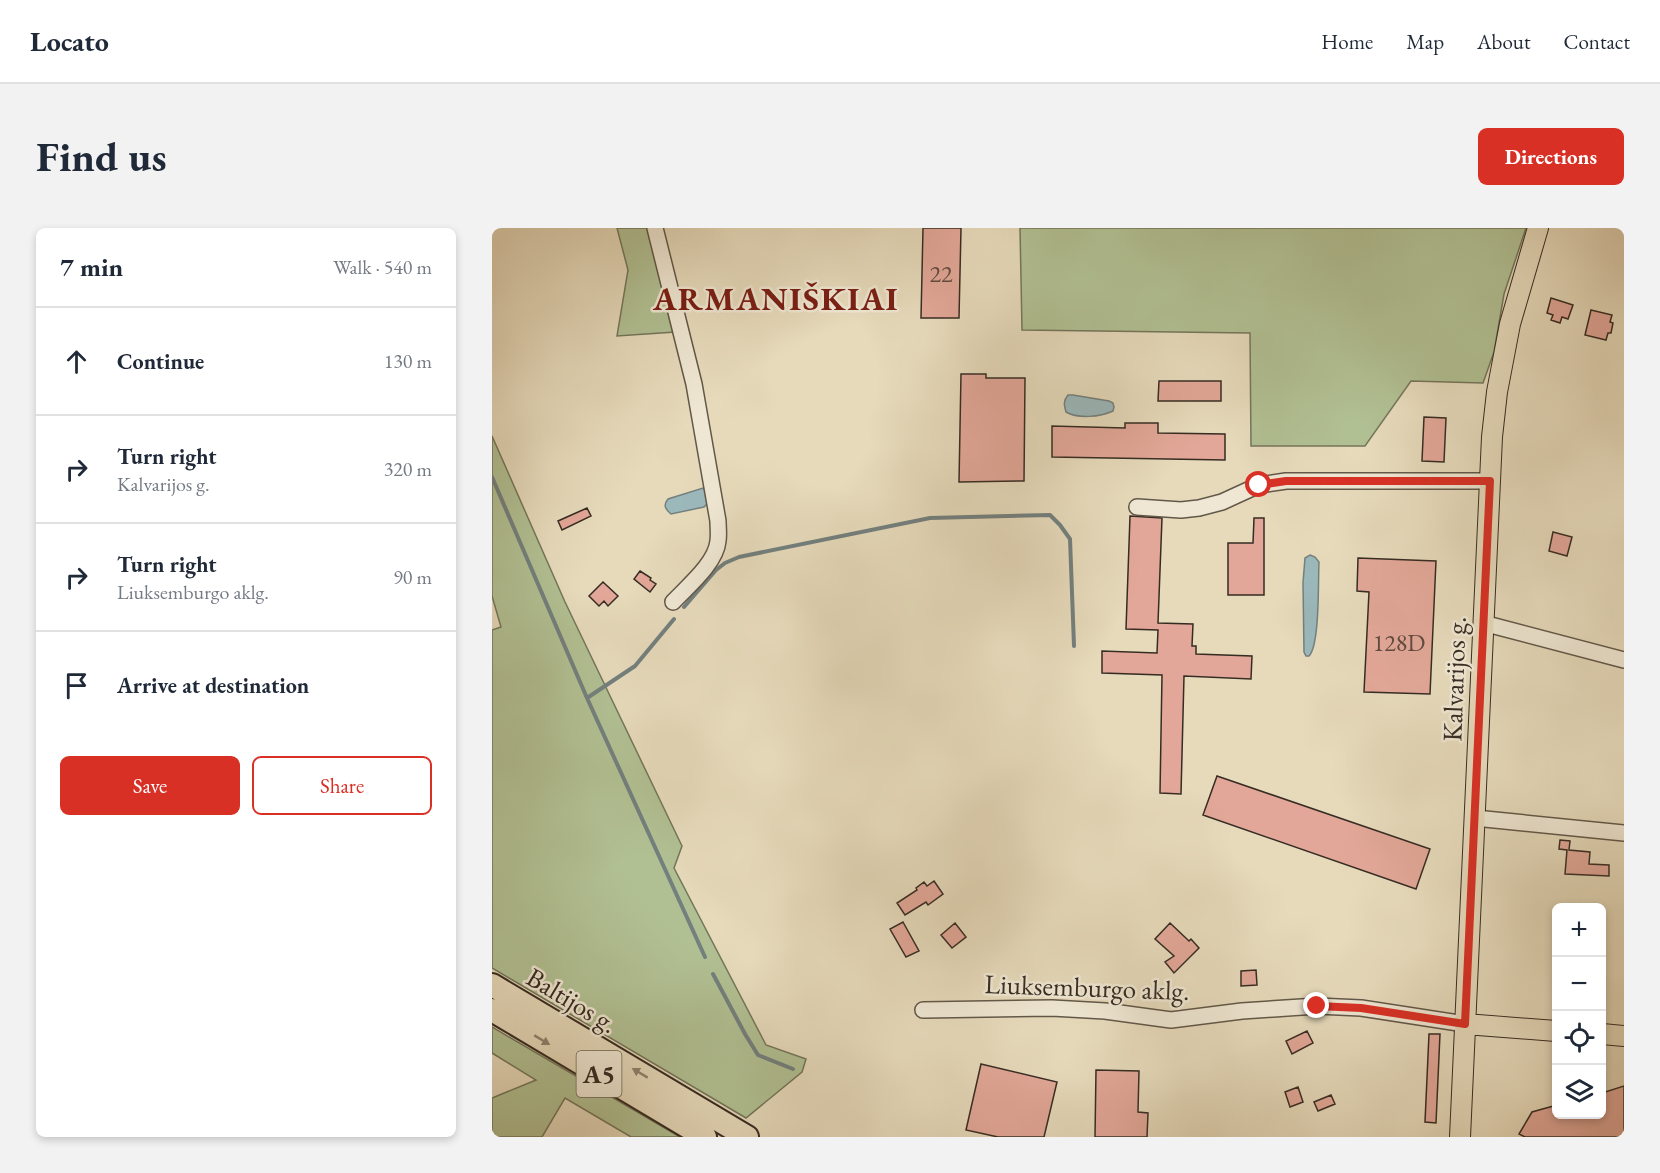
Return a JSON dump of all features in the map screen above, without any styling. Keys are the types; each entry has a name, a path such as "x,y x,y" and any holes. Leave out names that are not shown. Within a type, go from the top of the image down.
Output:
{"highway":[{"name":"Baltijos g.","path":"492,985 747,1137"},
{"name":"Baltijos g.","path":"492,1010 705,1137"}],"main road":[{"name":"Kalvarijos g.","path":"1460,1137 1490,481 1497,392 1510,324 1538,228"},
{"path":"1465,1024 1552,1031"},
{"path":"1606,1034 1624,1036"}],"street":[{"path":"656,228 694,384 718,521 718,542 713,556 673,602"},
{"path":"1137,507 1181,510 1199,508 1222,502 1259,485 1286,481 1490,481"},
{"path":"1483,623 1624,660"},
{"path":"1475,818 1624,833"},
{"name":"Liuksemburgo aklg.","path":"923,1010 1052,1008 1105,1011 1171,1020 1242,1011 1317,1006 1361,1008 1465,1024"}],"green space":[{"path":"617,228 650,228 675,332 617,336 628,270"},
{"path":"1020,228 1526,228 1504,294 1494,352 1483,383 1411,381 1365,446 1251,446 1250,333 1022,330"},
{"path":"492,436 565,602 682,846 674,868 766,1045 806,1059 802,1072 746,1118 492,968 492,630 501,627 492,596"},
{"path":"492,1027 680,1137 631,1137 565,1098 542,1137 492,1137 492,1098 536,1080 492,1053"}],"water":[{"path":"1068,395 1109,401 1113,403 1113,411 1089,416 1071,414 1066,412 1064,405"},
{"path":"703,488 709,502 704,507 671,514 666,509 668,499"},
{"path":"1310,555 1319,562 1318,612 1313,650 1309,656 1306,656 1304,652 1303,583 1305,558"}],"building":[{"path":"923,228 961,228 959,318 921,318"},
{"path":"1551,298 1573,305 1568,319 1562,317 1560,323 1551,320 1553,315 1547,313"},
{"path":"1591,310 1612,315 1611,333 1608,333 1606,340 1585,335"},
{"path":"961,374 986,374 986,378 1025,378 1024,481 959,482"},
{"path":"1159,381 1221,381 1221,401 1158,401"},
{"path":"1424,417 1446,418 1444,462 1422,461"},
{"path":"1125,423 1158,423 1158,433 1225,434 1225,460 1052,457 1052,426 1125,428"},
{"path":"587,508 591,516 562,530 558,521"},
{"path":"1130,516 1162,518 1158,623 1193,624 1192,646 1196,646 1196,654 1252,656 1251,679 1184,676 1181,794 1160,793 1162,675 1102,673 1102,651 1157,653 1158,630 1126,629"},
{"path":"1254,518 1264,518 1264,595 1228,595 1228,543 1253,543"},
{"path":"1553,532 1572,537 1567,556 1549,551"},
{"path":"1358,558 1436,561 1430,694 1364,692 1369,592 1357,591"},
{"path":"640,571 656,584 650,592 634,579"},
{"path":"603,582 618,596 608,606 604,601 599,606 589,596"},
{"path":"1217,776 1430,849 1416,889 1203,815"},
{"path":"1560,840 1570,841 1569,850 1590,852 1589,864 1609,865 1609,876 1565,874 1567,850 1559,849"},
{"path":"934,881 943,894 928,905 926,902 905,915 897,903 917,890 916,888 924,882 927,886"},
{"path":"903,922 919,951 906,957 890,929"},
{"path":"955,923 966,937 952,948 941,935"},
{"path":"1170,923 1199,948 1174,973 1165,962 1174,956 1155,939"},
{"path":"1256,970 1257,985 1241,986 1241,971"},
{"path":"1307,1031 1313,1043 1292,1054 1286,1041"},
{"path":"1429,1034 1440,1034 1436,1123 1425,1122"},
{"path":"981,1064 1057,1082 1044,1137 998,1137 966,1130"},
{"path":"1096,1070 1139,1071 1138,1112 1148,1113 1147,1137 1095,1137"},
{"path":"1624,1086 1624,1137 1525,1137 1519,1134 1532,1112 1552,1106 1552,1119 1606,1119 1606,1092"},
{"path":"1298,1087 1303,1102 1290,1107 1285,1092"},
{"path":"1331,1095 1335,1104 1318,1111 1314,1102"}],"waterway":[{"path":"492,477 587,698 705,957"},
{"path":"684,607 716,570 739,557 930,518 1050,515 1070,539 1074,646"},
{"path":"587,698 635,666 674,619"},
{"path":"713,974 758,1055 793,1069"}],"district":[{"name":"ARMANIŠKIAI","path":"776,298"}],"route":[{"path":"1259,485 1286,481 1490,481 1465,1024 1361,1008 1317,1006"}]}
